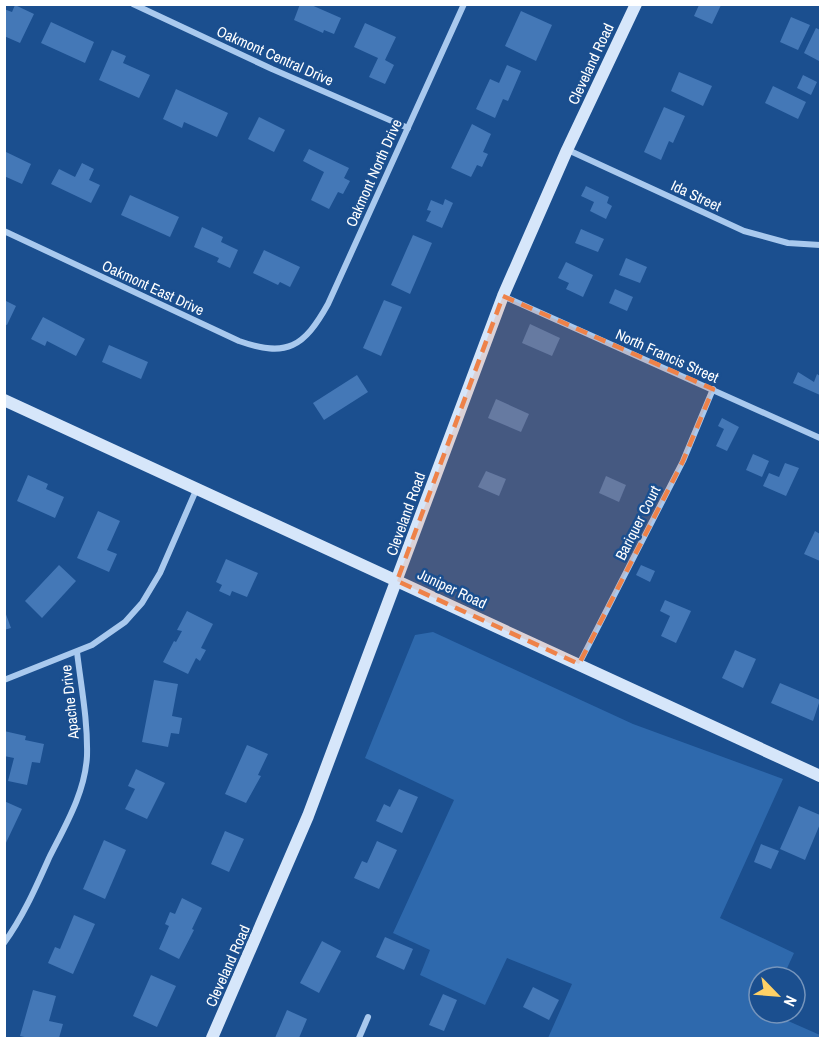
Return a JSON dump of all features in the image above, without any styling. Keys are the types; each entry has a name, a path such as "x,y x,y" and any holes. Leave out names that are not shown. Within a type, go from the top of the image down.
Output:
{"main road":[{"name":"Cleveland Road","path":"212,1038 308,816 504,296 567,150 636,4"},
{"name":"Juniper Road","path":"4,400 820,776"}],"street":[{"name":"Oakmont Central Drive","path":"133,4 272,69 408,128"},
{"name":"Oakmont North Drive","path":"296,344 308,335 328,304 465,4"},
{"name":"Ida Street","path":"567,150 744,231 788,243 820,245"},
{"name":"Oakmont East Drive","path":"4,231 239,341 268,349 296,344"},
{"name":"North Francis Street","path":"504,296 820,438"},
{"name":"Bariquer Court","path":"579,664 683,461 712,389"},
{"name":"Apache Drive","path":"4,943 19,920 75,806 84,776 87,737 77,652 110,634 125,622 142,603 160,573 197,487"},
{"path":"4,680 77,652"},
{"path":"359,1038 368,1017"}],"highlighted area":[{"path":"503,296 713,389 683,461 579,664 397,581"}],"shaded area":[{"path":"433,632 633,724 783,779 720,918 794,953 788,965 747,965 747,1025 797,1025 820,1035 820,1038 548,1038 572,984 507,958 485,1005 420,975 430,950 393,933 454,800 365,758 415,635"}],"building":[{"path":"300,4 309,4 341,18 334,34 324,30 323,33 294,20"},
{"path":"15,5 34,14 20,43 4,36 4,9 12,12"},
{"path":"699,5 721,5 712,24 694,16"},
{"path":"521,11 552,25 536,61 505,46"},
{"path":"791,17 810,25 798,50 780,42"},
{"path":"51,22 94,42 85,63 41,43"},
{"path":"365,23 396,37 385,60 394,65 385,84 369,77 378,58 354,47"},
{"path":"816,28 820,30 819,61 804,53"},
{"path":"112,50 126,56 123,63 150,75 139,98 99,80"},
{"path":"507,65 521,71 508,101 503,99 495,118 476,109 490,79 499,83"},
{"path":"679,72 712,86 703,106 671,91"},
{"path":"803,75 817,82 811,95 797,88"},
{"path":"773,86 806,102 798,119 765,103"},
{"path":"176,89 228,113 217,137 184,122 182,128 163,119"},
{"path":"664,107 685,116 673,143 669,141 661,160 644,152"},
{"path":"259,117 285,130 274,152 248,139"},
{"path":"472,124 491,134 483,152 488,154 482,167 477,165 471,177 451,168"},
{"path":"309,149 349,168 344,178 350,181 343,194 338,192 329,209 311,200 324,172 303,161"},
{"path":"4,151 31,164 22,184 4,176"},
{"path":"82,163 94,169 89,180 100,185 91,203 51,184 59,169 75,177"},
{"path":"586,186 609,197 607,203 612,206 606,219 590,211 594,202 581,196"},
{"path":"130,195 179,217 170,237 121,215"},
{"path":"445,199 453,203 442,228 426,221 431,211 427,210 431,200 443,205"},
{"path":"202,227 223,237 221,242 238,250 230,268 217,262 219,258 194,247"},
{"path":"581,229 604,239 598,252 575,243"},
{"path":"413,235 432,243 410,294 391,285"},
{"path":"264,250 300,267 290,287 280,282 278,285 253,273"},
{"path":"626,258 647,267 640,283 619,275"},
{"path":"566,262 593,275 583,297 566,289 569,283 558,278"},
{"path":"615,289 633,297 627,311 609,303"},
{"path":"4,300 16,306 7,325 4,324"},
{"path":"384,300 402,307 381,356 363,348"},
{"path":"43,317 85,339 76,356 47,341 45,346 31,339"},
{"path":"530,324 560,338 552,356 522,343"},
{"path":"109,345 148,362 141,379 102,362"},
{"path":"798,372 814,382 817,374 820,376 820,395 793,383"},
{"path":"357,375 368,392 324,420 313,403"},
{"path":"496,399 529,414 521,432 488,418"},
{"path":"722,418 739,427 727,451 716,446 724,429 718,426"},
{"path":"753,454 769,461 762,477 746,470"},
{"path":"785,463 799,468 786,496 763,486 769,473 779,477"},
{"path":"486,471 506,479 499,496 478,487"},
{"path":"28,475 48,484 46,489 64,497 55,518 17,501"},
{"path":"606,476 626,485 619,502 599,493"},
{"path":"98,511 120,521 107,550 117,554 109,572 77,558"},
{"path":"815,531 820,534 820,561 804,554"},
{"path":"226,559 258,573 247,597 232,591 230,596 219,591 222,585 216,582"},
{"path":"59,565 76,581 42,618 25,601"},
{"path":"641,565 655,571 650,582 636,575"},
{"path":"665,600 691,611 676,643 661,636 670,616 660,611"},
{"path":"4,609 11,628 4,630"},
{"path":"187,611 213,624 201,648 206,650 200,661 196,658 188,674 163,662 182,631 177,630"},
{"path":"735,650 756,659 743,688 722,678"},
{"path":"154,680 178,684 172,716 182,718 179,734 171,733 168,747 142,742"},
{"path":"780,683 820,700 813,721 771,703"},
{"path":"4,731 26,736 25,740 44,744 40,763 32,762 27,785 8,781 14,758 4,756"},
{"path":"247,745 268,754 258,775 261,776 246,803 225,794"},
{"path":"136,769 165,783 147,819 125,809 135,789 128,786"},
{"path":"399,789 418,797 402,833 376,821 384,804 390,807"},
{"path":"4,801 22,809 4,847"},
{"path":"799,806 820,815 820,824 805,860 780,849"},
{"path":"225,831 244,839 229,872 211,864"},
{"path":"104,840 126,850 105,899 83,889"},
{"path":"377,841 397,850 379,889 354,878 362,861 367,863"},
{"path":"761,844 779,851 771,869 754,862"},
{"path":"182,898 202,908 179,959 159,949 169,926 165,924 170,912 175,914"},
{"path":"74,915 95,924 73,974 48,963 55,947 60,949"},
{"path":"385,937 413,949 404,970 376,957"},
{"path":"322,941 341,951 319,993 300,983"},
{"path":"151,975 176,986 157,1027 133,1016"},
{"path":"533,987 559,1000 549,1020 523,1007"},
{"path":"33,990 56,996 49,1021 63,1024 59,1038 20,1036"},
{"path":"443,994 457,1000 444,1031 429,1025"},
{"path":"287,1010 307,1019 299,1038 275,1038"}]}
